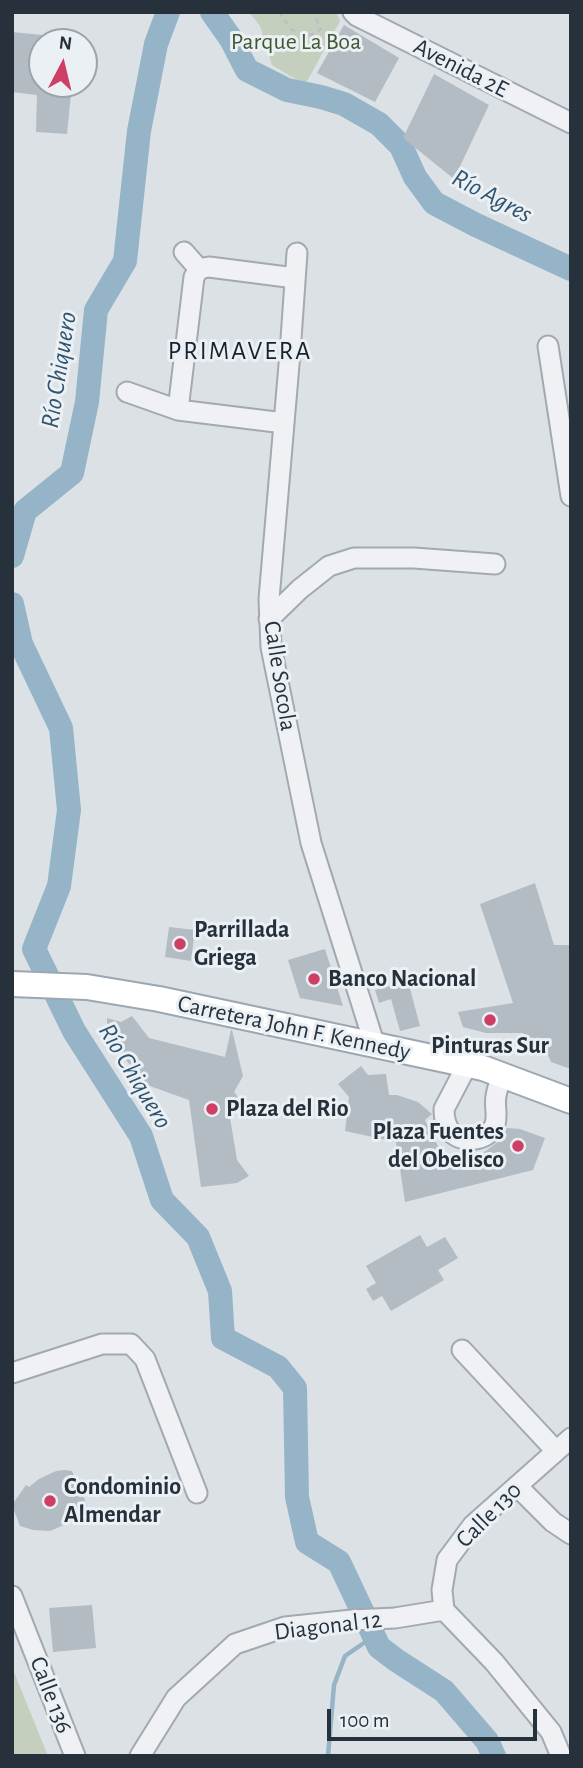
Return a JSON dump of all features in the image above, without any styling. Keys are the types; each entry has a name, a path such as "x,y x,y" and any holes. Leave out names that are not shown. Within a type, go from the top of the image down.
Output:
{"main road":[{"name":"Carretera John F. Kennedy","path":"19,984 87,987 159,999 467,1065 571,1101"}],"street":[{"name":"Avenida 2E","path":"353,12 571,123"},
{"path":"184,252 199,269"},
{"name":"Calle Socola","path":"297,253 269,599 271,647 311,843 375,1046"},
{"path":"178,410 194,276 199,269 208,267 295,278"},
{"path":"548,346 571,496"},
{"path":"127,392 178,410 284,423"},
{"path":"269,619 329,566 354,558 414,558 495,564"},
{"path":"467,1065 444,1108 447,1125 453,1133 463,1138 475,1140 483,1137 495,1124 495,1097 502,1075"},
{"path":"12,1373 102,1344 131,1344 145,1359 197,1493"},
{"path":"462,1350 563,1444"},
{"name":"Calle 130","path":"444,1610 442,1590 447,1560 473,1525 563,1444"},
{"path":"517,1486 553,1522 571,1534"},
{"name":"Calle 136","path":"12,1596 75,1756"},
{"path":"444,1610 494,1662 551,1732 561,1756"},
{"name":"Diagonal 12","path":"140,1756 176,1698 235,1644 285,1627 395,1618 444,1610"}],"path":[{"path":"279,12 292,30 311,35 321,29 313,12"}],"green space":[{"name":"Parque La Boa","path":"249,12 336,12 340,21 305,85 272,65 260,26"},
{"path":"12,1667 48,1756 12,1756"}],"building":[{"path":"344,25 399,58 375,102 317,73"},
{"path":"12,32 28,34 28,94 12,92"},
{"path":"434,74 489,105 454,179 403,138"},
{"path":"37,98 71,98 67,134 36,132"},
{"path":"535,883 554,945 571,945 571,1069 551,1062 547,1053 534,1056 523,1033 486,1033 463,1027 458,1012 513,1003 480,904"},
{"name":"Parrillada Griega","path":"169,927 195,930 191,961 165,957"},
{"name":"Banco Nacional","path":"325,949 343,1006 300,998 288,960"},
{"path":"408,981 420,1026 400,1031 391,999 379,1003 375,990"},
{"name":"Plaza del Rio","path":"132,1016 149,1038 225,1057 232,1030 243,1076 234,1092 238,1097 230,1118 237,1160 249,1176 237,1183 201,1187 189,1100 147,1085 121,1054 107,1027 107,1018 121,1022"},
{"name":"Plaza Fuentes del Obelisco","path":"361,1066 368,1075 386,1074 389,1095 418,1102 432,1114 425,1120 440,1150 451,1162 471,1162 499,1141 507,1128 520,1129 545,1138 533,1170 405,1202 396,1142 345,1131 349,1097 338,1084"},
{"path":"420,1235 427,1247 445,1237 458,1258 438,1270 444,1280 391,1311 382,1296 373,1301 366,1289 376,1283 366,1266"},
{"name":"Condominio Almendar","path":"65,1470 72,1471 87,1505 83,1512 73,1521 50,1531 20,1526 12,1505 26,1485 29,1487 39,1479"},
{"path":"92,1605 96,1648 53,1652 49,1608"}],"waterway":[{"name":"Río Chiquero","path":"12,556 25,511 72,473 87,402 96,310 125,261 139,131 156,44 168,12"},
{"name":"Río Agres","path":"212,12 231,39 247,70 287,90 344,104 379,124 401,146 415,177 434,203 571,269"},
{"name":"Río Chiquero","path":"12,604 21,644 61,728 69,810 59,886 34,949 74,1031 141,1136 162,1200 198,1237 220,1291 223,1338 278,1367 295,1388 297,1497 307,1542 339,1562 379,1647 444,1691 487,1741 494,1756"},
{"path":"328,1756 334,1685 345,1656 374,1636"}],"place":[{"name":"Parrillada Griega","path":"180,944"},
{"name":"Banco Nacional","path":"314,979"},
{"name":"Pinturas Sur","path":"490,1020"},
{"name":"Plaza del Rio","path":"212,1109"},
{"name":"Plaza Fuentes del Obelisco","path":"518,1146"},
{"name":"Condominio Almendar","path":"50,1501"}],"district":[{"name":"PRIMAVERA","path":"240,351"}]}
